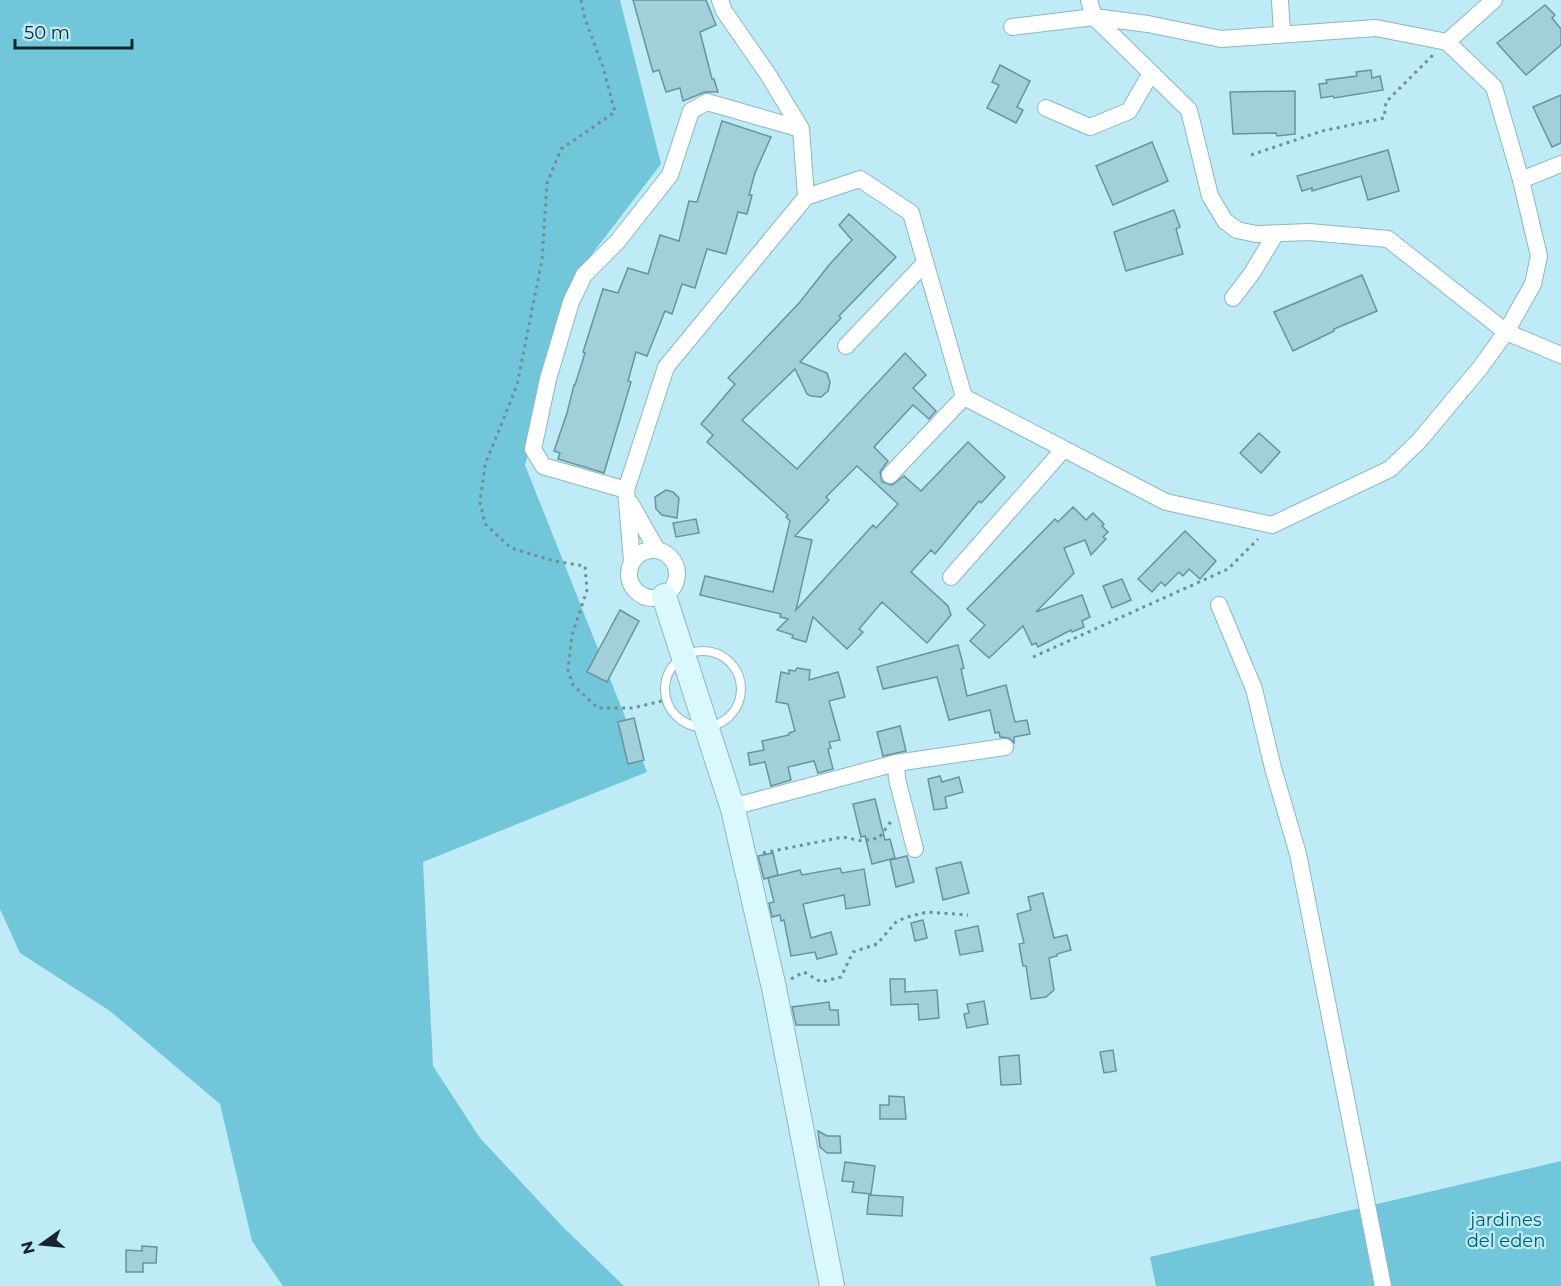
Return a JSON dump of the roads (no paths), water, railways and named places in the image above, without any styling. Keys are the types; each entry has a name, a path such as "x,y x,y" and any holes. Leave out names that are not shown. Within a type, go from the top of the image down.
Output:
{"street":[{"path":"720,0 724,11 769,76 801,129 806,197"},
{"path":"1089,0 1094,17 1189,110 1210,196 1225,221 1237,230 1256,234 1309,232 1388,239 1506,332 1561,355"},
{"path":"1280,0 1282,34"},
{"path":"1447,42 1474,7 1494,0"},
{"path":"801,129 707,102 692,111 670,175 617,242 584,275 572,302 558,347 533,449 543,466 627,494 657,550 670,557 677,571 674,585 664,596 643,597 632,588 628,574 632,561 627,494 666,367 806,197 860,179 910,213 964,396 1063,450 1166,502 1272,525 1390,469 1419,441 1479,368 1506,332 1533,284 1539,256 1521,180 1494,87 1447,42 1376,28 1221,39 1148,24 1094,17 1012,27"},
{"path":"1046,108 1090,127 1129,111 1151,73"},
{"path":"1521,180 1561,164"},
{"path":"1233,298 1252,273 1275,235"},
{"path":"846,346 925,263"},
{"path":"890,475 964,396"},
{"path":"951,577 1063,450"},
{"path":"632,561 642,552 657,550"},
{"path":"664,596 732,807 774,988 832,1286"},
{"path":"1219,605 1254,689 1273,768 1298,854 1318,965 1360,1163 1383,1286"},
{"path":"732,807 896,763 1005,747"},
{"path":"896,763 897,778 915,849"}],"lane":[{"path":"705,651 718,654 737,672 740,698 735,710 726,720 714,726 690,725 679,719 672,711 666,700 667,677 672,666 685,657 692,652 705,651"}],"park label":[{"name":"jardines del eden","path":"1506,1230"}]}
